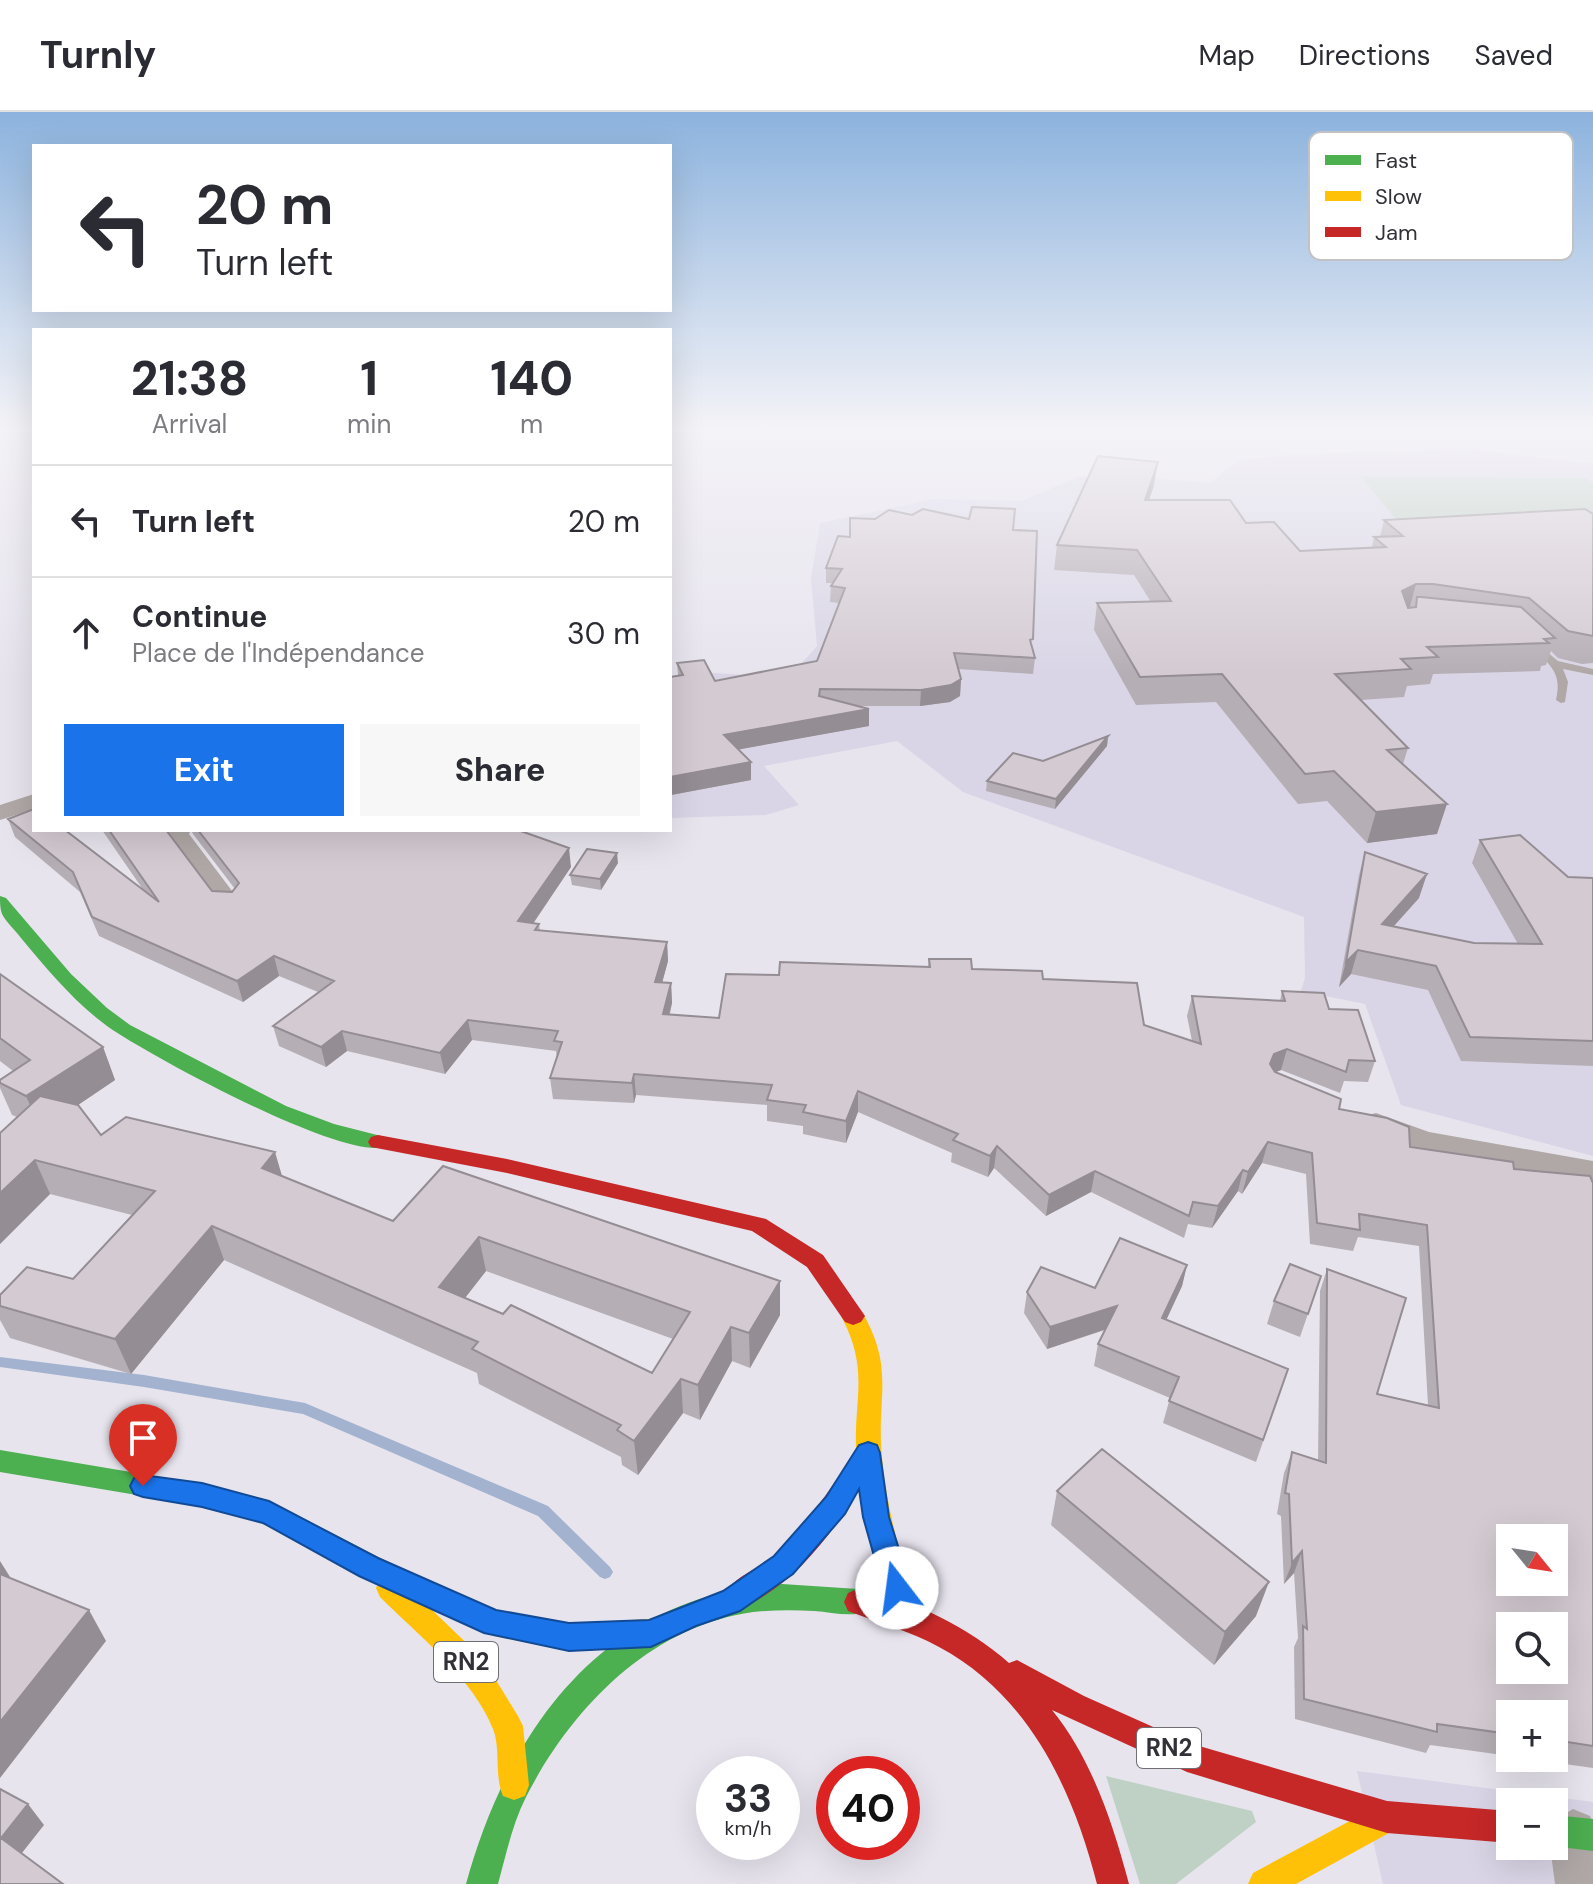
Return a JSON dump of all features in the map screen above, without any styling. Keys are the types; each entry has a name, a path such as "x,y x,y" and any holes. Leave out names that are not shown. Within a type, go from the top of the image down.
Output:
{"main road":[{"path":"0,901 49,961 90,1003 128,1033 268,1108 341,1135 507,1166 758,1225 815,1261 862,1329 874,1372 868,1453 876,1517 903,1613"},
{"path":"731,1602 784,1565 836,1505 868,1453"},
{"name":"RN2","path":"0,1461 202,1495 269,1513 368,1567 494,1623 569,1637 651,1633"},
{"name":"RN2","path":"368,1567 473,1669 508,1726 514,1785"},
{"path":"482,1884 496,1829 514,1785 540,1738 573,1696 610,1661 651,1633 690,1614 731,1602 772,1595 838,1596 903,1613 965,1645 1016,1688 1050,1728 1077,1774 1098,1826 1113,1884"},
{"name":"RN2","path":"965,1645 1074,1706 1187,1757 1387,1817 1496,1826"},
{"path":"1264,1884 1387,1817"}],"street":[{"path":"0,813 32,802"},
{"path":"178,832 229,904"},
{"path":"1351,1115 1425,1142 1593,1172"},
{"path":"1573,1833 1580,1884"}],"lane":[{"path":"1526,636 1563,672 1566,685 1561,700"},
{"path":"1556,664 1593,672"}],"shaded area":[{"path":"883,510 1593,510 1593,1156 1401,1105 1365,1004 1301,991 1305,978 1304,917 963,792 897,741 764,766 799,805 766,815 672,818 672,678 699,672 789,678 817,646 811,578 820,523"},
{"path":"1357,1771 1496,1789 1496,1860 1568,1860 1568,1799 1593,1802 1593,1884 1383,1884"}],"green space":[{"path":"1388,510 1593,510 1593,532 1409,535"},
{"path":"1106,1776 1252,1811 1256,1822 1176,1884 1140,1884"}],"building":[{"path":"889,510 912,515 926,510 969,519 971,510 1015,510 1013,530 1037,531 1033,639 1030,640 1035,658 954,653 961,679 951,685 921,690 820,689 819,696 869,709 724,735 751,762 672,777 672,677 683,675 677,663 704,660 715,681 817,661 845,588 831,586 842,569 826,568 838,536 850,537 850,518 875,519"},
{"path":"1073,510 1237,510 1246,523 1274,522 1300,551 1386,547 1374,537 1403,536 1384,520 1586,510 1593,514 1593,636 1568,631 1529,598 1433,584 1416,584 1402,591 1408,608 1416,607 1417,597 1521,607 1555,638 1544,639 1549,643 1427,647 1438,657 1401,659 1411,669 1335,674 1408,748 1387,750 1447,804 1376,812 1334,771 1305,774 1222,674 1140,677 1097,603 1171,601 1137,550 1057,545"},
{"path":"1108,736 1056,799 987,781 1013,753 1043,761"},
{"path":"32,810 32,832 68,832 159,902 110,832 168,832 212,891 232,892 239,883 200,832 524,832 569,848 518,921 539,924 535,930 667,942 655,982 671,983 663,1014 719,1018 726,974 779,975 780,962 930,967 929,959 971,959 972,969 1042,971 1043,979 1137,983 1144,1025 1201,1044 1192,996 1285,1001 1282,991 1324,993 1329,1009 1358,1010 1375,1061 1349,1060 1346,1072 1287,1049 1274,1054 1270,1064 1275,1072 1341,1099 1339,1109 1387,1118 1409,1127 1410,1147 1513,1162 1514,1169 1590,1176 1593,1183 1593,1746 1568,1742 1568,1700 1496,1700 1496,1732 1437,1724 1437,1732 1304,1699 1303,1626 1307,1629 1302,1551 1292,1563 1289,1494 1285,1493 1292,1452 1326,1463 1327,1269 1406,1298 1377,1394 1439,1408 1427,1225 1359,1214 1360,1230 1317,1223 1312,1153 1268,1142 1248,1172 1243,1170 1218,1206 1193,1202 1189,1216 1095,1171 1049,1195 997,1146 990,1156 953,1140 958,1134 858,1091 846,1121 803,1112 806,1105 767,1100 772,1085 634,1074 632,1083 550,1078 562,1042 554,1041 558,1031 468,1020 440,1053 342,1031 321,1047 273,1026 334,981 274,956 237,981 92,917 73,872 8,819"},
{"path":"1520,835 1568,877 1593,878 1593,1041 1470,1037 1436,966 1358,950 1346,962 1365,852 1427,874 1382,924 1474,943 1542,944 1480,840"},
{"path":"587,849 617,853 600,879 570,875"},
{"path":"0,974 103,1047 26,1096 0,1083 30,1060 0,1038"},
{"path":"40,1096 78,1105 101,1135 126,1117 275,1152 262,1168 393,1221 443,1166 780,1281 749,1333 731,1327 698,1385 681,1379 634,1441 617,1430 621,1425 472,1349 478,1342 212,1226 115,1339 0,1306 0,1295 27,1267 73,1279 155,1191 35,1160 0,1193 0,1133","holes":["479,1237 690,1312 652,1373 511,1305 503,1314 439,1287"]},
{"path":"1120,1238 1187,1265 1162,1318 1288,1369 1263,1440 1169,1401 1179,1377 1098,1344 1117,1306 1050,1327 1027,1292 1041,1267 1095,1288"},
{"path":"1290,1264 1321,1276 1308,1314 1274,1301"},
{"path":"1102,1449 1269,1582 1225,1632 1057,1491"},
{"path":"0,1574 89,1610 0,1722"},
{"path":"0,1789 28,1804 1,1838 63,1884 0,1884"}],"waterway":[{"path":"0,1362 144,1381 305,1409 543,1511 605,1572"}],"traffic: fast":[{"path":"0,901 65,978 100,1012 124,1029 280,1111 327,1129 378,1142"},
{"path":"0,1461 202,1495 269,1513 380,1572"},
{"path":"482,1884 495,1836 514,1790 538,1746 569,1705 604,1669 644,1639 689,1617 737,1602 798,1597 858,1602"},
{"path":"1568,1832 1593,1835"}],"traffic: slow":[{"path":"853,1316 869,1352 872,1386 868,1439 871,1478 882,1536 903,1613"},
{"path":"380,1572 494,1623 569,1637 651,1633"},
{"path":"390,1588 473,1669 508,1726 514,1785"},
{"path":"1264,1884 1387,1817"}],"traffic: jam":[{"path":"378,1142 507,1166 758,1225 815,1261 853,1316"},
{"path":"738,1596 784,1565 836,1505 868,1453"},
{"path":"858,1602 911,1619 951,1638 987,1663 1018,1692 1045,1725 1068,1761 1087,1801 1113,1884"},
{"path":"1017,1674 1074,1706 1187,1757 1387,1817 1496,1826"}],"route":[{"path":"143,1486 202,1495 269,1513 368,1567 494,1623 569,1637 651,1633 690,1614 731,1602 784,1565 836,1505 868,1453 876,1517 897,1588"}]}
